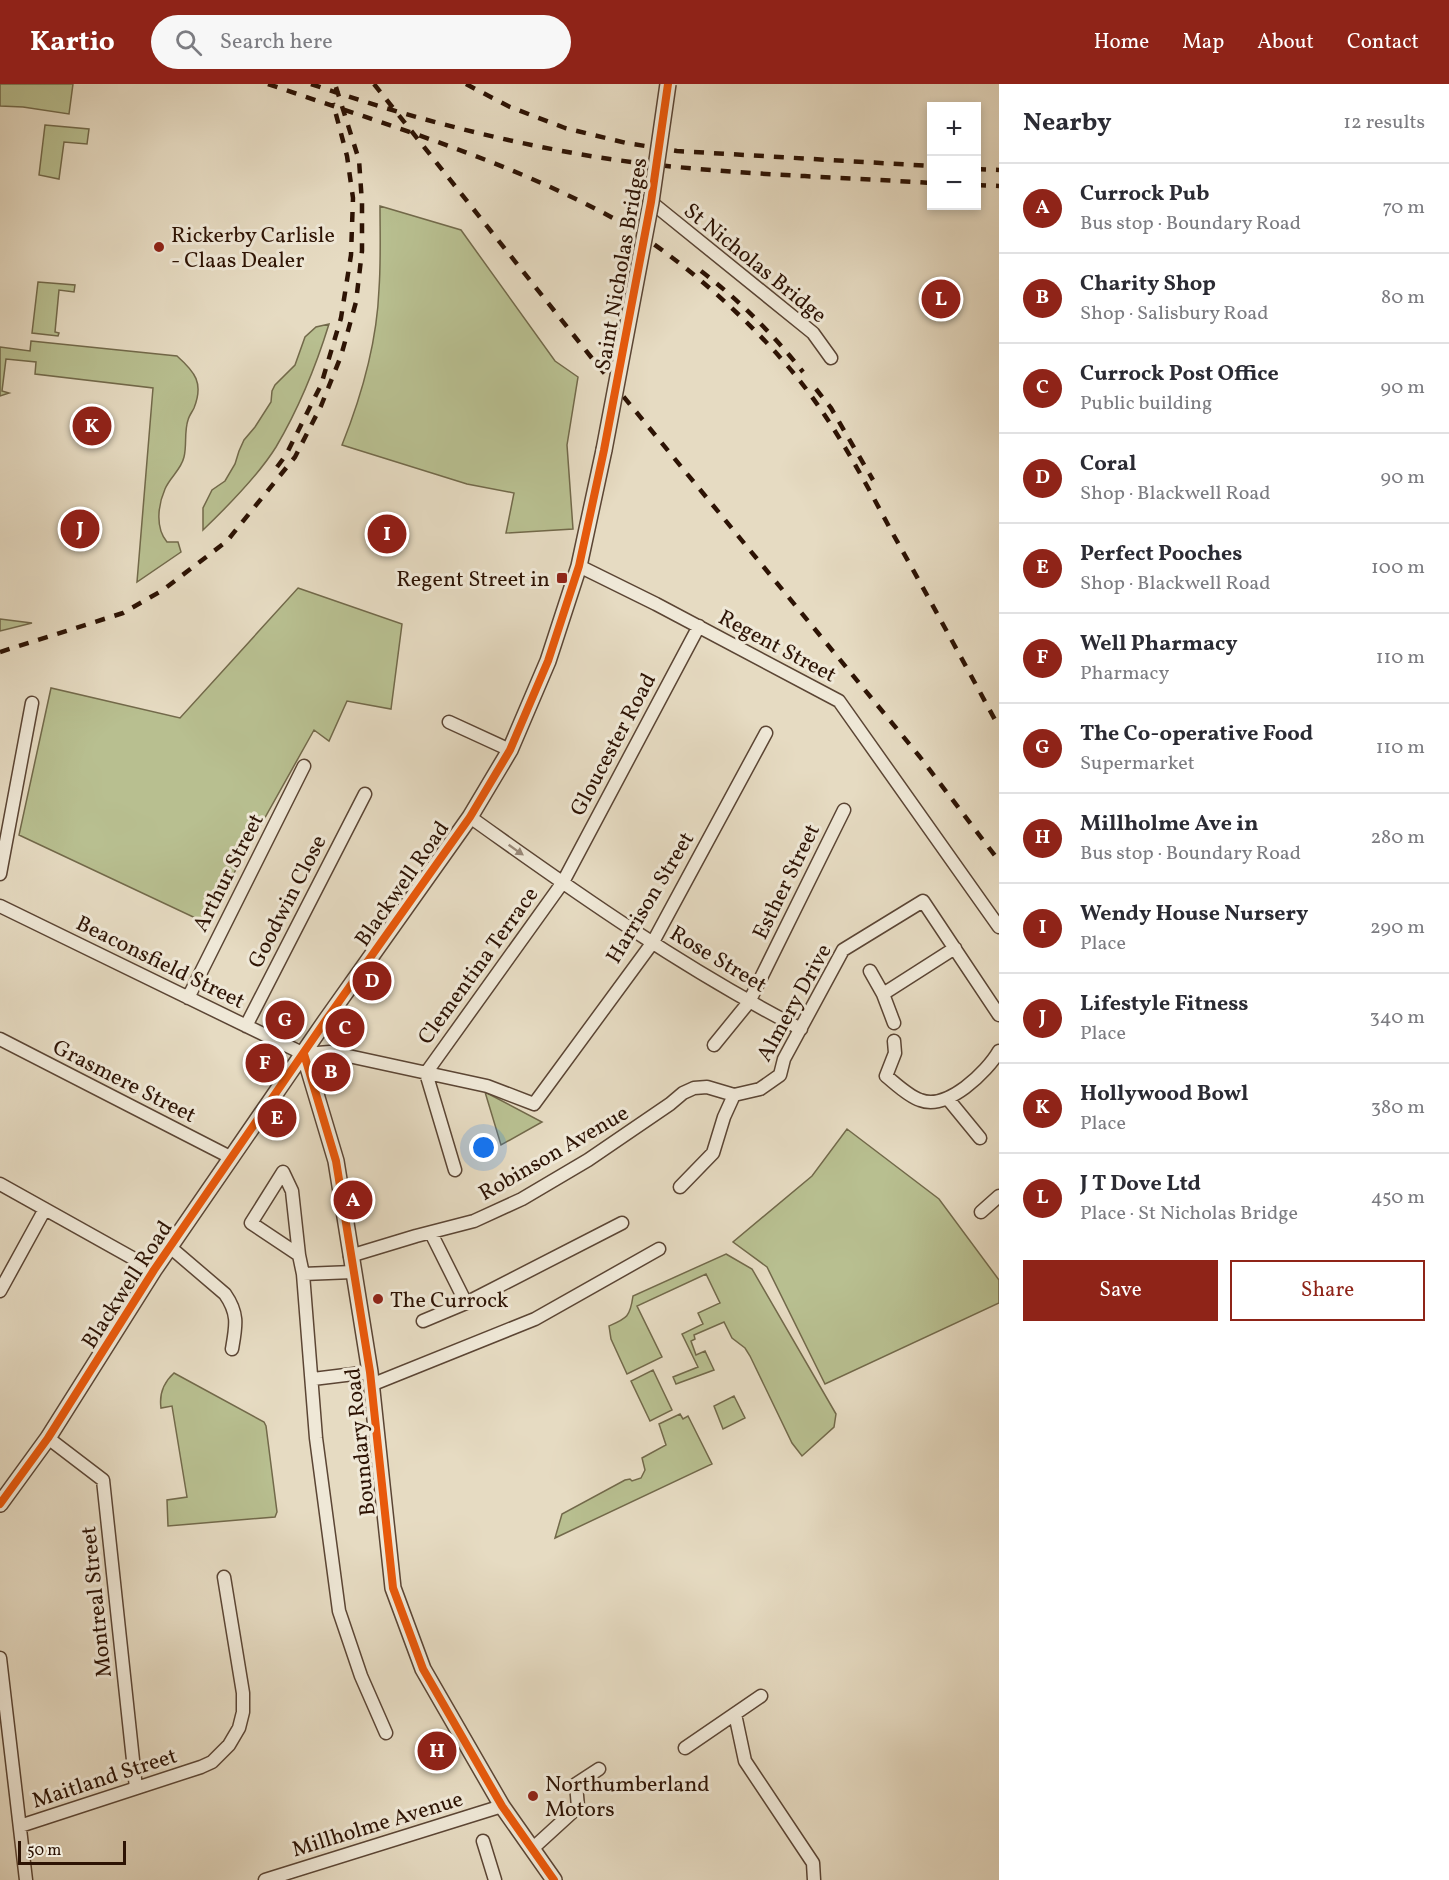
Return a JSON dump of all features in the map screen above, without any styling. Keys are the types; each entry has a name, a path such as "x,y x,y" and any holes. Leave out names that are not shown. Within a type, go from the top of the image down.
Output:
{"street":[{"name":"Saint Nicholas Bridges","path":"604,450 651,202 668,84"},
{"name":"St Nicholas Bridge","path":"651,202 813,333 831,358"},
{"name":"Blackwell Road","path":"0,1504 48,1438 154,1270 470,817 510,750 548,661 579,566 604,450"},
{"name":"Regent Street","path":"579,566 699,626 839,701 999,927"},
{"name":"Gloucester Road","path":"563,882 699,626"},
{"path":"0,874 33,703"},
{"path":"449,722 510,750"},
{"name":"Harrison Street","path":"426,1073 487,1086 534,1104 653,942 766,733"},
{"name":"Arthur Street","path":"188,998 304,766"},
{"name":"Goodwin Close","path":"246,1026 364,794"},
{"name":"Esther Street","path":"714,1045 748,1002 844,810"},
{"name":"Rose Street","path":"470,817 653,942 748,1002 801,1029"},
{"name":"Clementina Terrace","path":"426,1073 563,882"},
{"name":"Almery Drive","path":"734,1095 760,1089 780,1075 784,1059 843,950 923,901 999,1015"},
{"name":"Beaconsfield Street","path":"0,906 304,1054"},
{"path":"883,994 955,948"},
{"path":"870,971 883,994 894,1023"},
{"name":"Grasmere Street","path":"0,1039 232,1158"},
{"path":"894,1041 895,1053 886,1076 921,1101 935,1102 948,1099 992,1063 999,1051"},
{"path":"304,1054 330,1052 426,1073 455,1170"},
{"name":"Boundary Road","path":"304,1054 336,1161 370,1379 393,1588 423,1669 502,1806 554,1880"},
{"name":"Robinson Avenue","path":"350,1256 474,1221 522,1199 588,1160 670,1104 682,1093 694,1088 707,1088 734,1095"},
{"path":"680,1187 713,1153 724,1117 734,1095"},
{"path":"948,1099 981,1138"},
{"path":"299,1255 250,1223 283,1172 292,1191 303,1274 316,1438 339,1611 361,1676 386,1733"},
{"path":"0,1184 154,1270"},
{"path":"981,1212 999,1197"},
{"path":"0,1291 45,1209"},
{"path":"423,1322 466,1303 622,1222"},
{"path":"431,1233 466,1303"},
{"path":"170,1247 225,1294 231,1302 236,1314 232,1349"},
{"path":"313,1379 370,1379 535,1319 659,1249"},
{"path":"303,1274 353,1272"},
{"name":"Montreal Street","path":"48,1438 102,1480 136,1788"},
{"name":"Maitland Street","path":"20,1826 201,1767 212,1762 230,1745 239,1728 244,1702 224,1576"},
{"path":"0,1658 26,1880"},
{"path":"685,1748 761,1696"},
{"path":"735,1714 745,1761 813,1863 814,1880"},
{"path":"532,1849 578,1807 576,1784 599,1769"},
{"name":"Millholme Avenue","path":"266,1880 502,1806"},
{"path":"483,1841 495,1880"}],"green space":[{"path":"0,84 73,84 69,114 0,106"},
{"path":"45,125 89,129 87,144 64,142 59,179 39,175"},
{"path":"380,206 461,230 555,361 578,377 567,445 573,529 506,533 514,493 467,484 342,445 362,388 372,348 380,279"},
{"path":"38,282 75,285 74,292 59,290 55,332 59,333 58,336 32,333"},
{"path":"329,324 306,387 276,447 252,480 203,530 203,508 212,490 225,481 235,464 244,440 271,402 275,385 295,365 305,337 316,327"},
{"path":"31,341 177,356 189,367 196,379 197,399 187,425 184,457 165,489 159,509 159,523 163,536 167,542 178,542 181,552 137,582 153,388 35,374 36,362 6,359 2,391 9,393 0,396 0,347 30,351"},
{"path":"298,588 402,624 391,709 347,701 329,741 314,730 206,923 19,835 51,688 180,718"},
{"path":"0,619 32,623 0,631"},
{"path":"485,1092 542,1122 501,1145"},
{"path":"847,1129 939,1199 999,1280 999,1303 825,1384 767,1267 733,1242 812,1176"},
{"path":"726,1254 752,1269 836,1414 834,1427 802,1456 792,1443 750,1356 745,1348 732,1338 724,1322 694,1335 695,1339 691,1341 696,1355 705,1351 714,1370 676,1384 673,1377 698,1367 682,1334 703,1324 698,1313 720,1303 706,1274 637,1306 662,1357 627,1374 611,1339 609,1326 627,1316 633,1296"},
{"path":"653,1370 672,1410 650,1421 631,1381"},
{"path":"174,1373 264,1422 277,1512 275,1517 168,1526 167,1500 187,1497 172,1406 161,1408 163,1389"},
{"path":"734,1396 745,1418 723,1429 714,1406"},
{"path":"680,1414 683,1419 688,1416 712,1464 555,1538 562,1514 625,1480 632,1481 641,1478 645,1470 642,1458 666,1445 659,1424"}],"railway":[{"path":"268,84 486,160 571,197 636,232 713,291 781,359 826,417 861,475 999,727"},
{"path":"311,84 381,107 452,126 596,157 722,171 927,183"},
{"path":"0,652 123,613 163,590 227,541 295,457 321,406 341,356 356,302 362,251 359,160 335,84"},
{"path":"374,84 591,357 920,757 999,861"},
{"path":"466,84 510,107 565,128 626,143 677,151 927,166"},
{"path":"277,467 286,455 321,385 341,318 351,255 353,198 347,156 333,103"},
{"path":"981,169 999,170"},
{"path":"981,185 999,186"},
{"path":"701,271 755,318 803,372"},
{"path":"816,389 831,408 873,480"}],"cycle path":[{"path":"0,1504 48,1438 154,1270 326,1020 470,817 510,750 548,661 579,566 604,450 651,202 668,84"},
{"path":"304,1054 336,1161 370,1372 393,1588 423,1669 502,1806 554,1880"}],"place":[{"name":"Rickerby Carlisle - Claas Dealer","path":"159,247"},
{"name":"J T Dove Ltd","path":"941,299"},
{"name":"Hollywood Bowl","path":"92,426"},
{"name":"Lifestyle Fitness","path":"80,529"},
{"name":"Wendy House Nursery","path":"387,534"},
{"name":"Regent Street in","path":"562,578"},
{"name":"Coral","path":"372,981"},
{"name":"The Co-operative Food","path":"285,1020"},
{"name":"Currock Post Office","path":"345,1028"},
{"name":"Well Pharmacy","path":"265,1063"},
{"name":"Charity Shop","path":"331,1072"},
{"name":"Perfect Pooches","path":"277,1118"},
{"name":"Currock Pub","path":"353,1200"},
{"name":"The Currock","path":"378,1299"},
{"name":"Millholme Ave in","path":"437,1751"},
{"name":"Northumberland Motors","path":"533,1796"}]}
